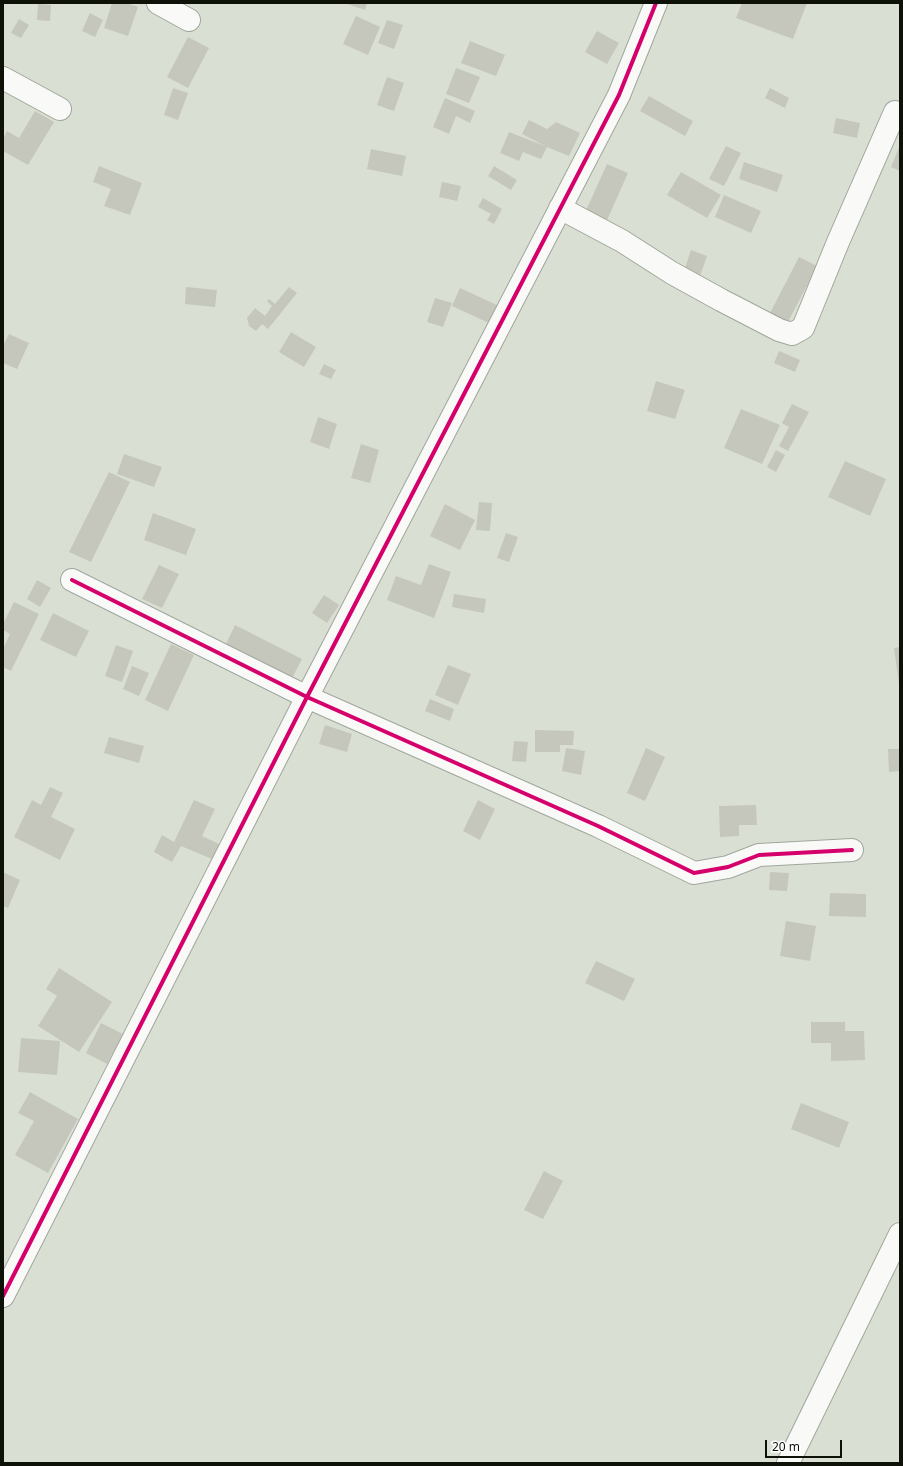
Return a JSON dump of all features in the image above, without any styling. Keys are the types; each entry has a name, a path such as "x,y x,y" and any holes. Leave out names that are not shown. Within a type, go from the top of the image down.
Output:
{"street":[{"path":"158,3 189,20"},
{"path":"3,1296 307,697 619,94 656,3"},
{"path":"3,78 60,108"},
{"path":"560,208 622,241 672,273 721,300 779,330 792,334 803,328 838,242 895,112"},
{"path":"72,580 307,697 598,826 694,874 728,867 759,854 852,850"},
{"path":"788,1463 900,1234"}],"building":[{"path":"112,3 127,3 138,7 128,36 104,28"},
{"path":"344,3 367,3 365,10"},
{"path":"742,3 807,3 793,39 736,18"},
{"path":"38,4 51,5 50,21 37,20"},
{"path":"90,13 103,20 95,37 82,31"},
{"path":"356,16 380,27 368,55 343,44"},
{"path":"19,19 29,25 21,38 11,33"},
{"path":"387,20 403,25 394,49 378,43"},
{"path":"597,31 619,43 607,64 585,52"},
{"path":"188,37 209,48 188,88 167,77"},
{"path":"470,41 505,55 496,76 461,63"},
{"path":"456,68 480,77 469,103 446,94"},
{"path":"387,77 404,83 394,111 377,105"},
{"path":"173,88 188,93 178,120 164,115"},
{"path":"770,88 789,98 785,108 765,98"},
{"path":"649,96 693,121 685,136 640,111"},
{"path":"445,98 475,111 470,123 456,116 449,134 433,127"},
{"path":"35,111 54,122 28,165 3,151 3,139 7,131 19,138"},
{"path":"836,118 860,123 857,138 833,133"},
{"path":"529,120 547,129 556,122 580,133 569,156 547,147 541,159 523,152 519,161 500,153 509,132 545,146 522,134"},
{"path":"900,145 900,171 891,167"},
{"path":"726,146 741,153 724,186 709,179"},
{"path":"371,149 406,156 402,176 367,169"},
{"path":"744,162 783,175 777,192 739,179"},
{"path":"607,164 628,173 604,227 583,217"},
{"path":"99,166 142,183 130,215 104,206 111,189 93,182"},
{"path":"494,166 517,180 511,190 488,176"},
{"path":"681,172 721,195 707,218 667,195"},
{"path":"442,182 461,186 457,201 439,197"},
{"path":"724,195 761,211 751,233 715,217"},
{"path":"483,198 502,209 494,224 487,220 491,214 478,207"},
{"path":"691,250 707,256 700,276 684,271"},
{"path":"799,257 817,266 788,322 770,313"},
{"path":"186,287 217,290 215,307 185,304"},
{"path":"289,287 297,293 268,329 262,324 256,331 249,326 247,318 255,308 265,316 272,306 267,301 269,299 275,304"},
{"path":"460,288 499,306 491,324 452,306"},
{"path":"435,298 452,303 443,327 427,322"},
{"path":"291,332 316,347 304,367 279,352"},
{"path":"9,334 29,343 17,369 3,363 3,346"},
{"path":"779,351 800,360 795,372 774,363"},
{"path":"324,364 336,370 331,379 319,374"},
{"path":"656,381 685,390 675,419 647,411"},
{"path":"792,404 809,412 788,451 779,446 789,427 782,423"},
{"path":"741,409 780,425 762,464 724,448"},
{"path":"318,417 337,424 329,449 310,442"},
{"path":"361,444 379,450 370,483 351,478"},
{"path":"776,450 785,455 776,472 767,467"},
{"path":"124,454 162,467 154,487 117,474"},
{"path":"845,461 886,479 870,516 828,497"},
{"path":"109,472 130,482 91,562 69,552"},
{"path":"479,502 492,503 490,531 476,530"},
{"path":"445,504 475,520 460,550 430,536"},
{"path":"153,513 196,529 186,555 144,540"},
{"path":"506,533 518,537 509,562 497,558"},
{"path":"429,564 451,572 434,618 387,600 396,576 421,585"},
{"path":"159,565 179,574 162,608 142,599"},
{"path":"37,580 51,588 40,607 27,599"},
{"path":"454,594 486,599 484,613 452,607"},
{"path":"324,595 339,605 327,623 312,613"},
{"path":"14,602 39,614 11,671 3,667 3,649 10,634 3,630 3,624"},
{"path":"53,613 89,631 76,657 40,640"},
{"path":"235,625 302,659 291,680 225,646"},
{"path":"171,644 194,655 168,711 145,700"},
{"path":"116,645 133,651 122,682 105,676"},
{"path":"900,647 900,684 899,684 894,648"},
{"path":"448,665 471,674 458,705 435,695"},
{"path":"132,666 149,673 139,696 123,689"},
{"path":"430,699 454,709 450,721 425,711"},
{"path":"325,725 352,734 347,752 319,744"},
{"path":"535,730 574,731 573,745 560,745 560,752 535,752"},
{"path":"109,737 144,746 139,763 104,753"},
{"path":"514,741 528,742 526,762 512,761"},
{"path":"566,748 585,751 581,775 562,771"},
{"path":"646,748 665,757 645,801 627,793"},
{"path":"888,749 900,749 900,771 889,772"},
{"path":"50,787 63,793 51,817 75,829 60,860 14,837 32,800 41,805"},
{"path":"194,800 215,809 202,836 219,844 212,859 181,846 172,862 154,852 162,835 174,842"},
{"path":"478,800 495,809 480,840 463,831"},
{"path":"756,805 757,825 739,825 739,836 720,837 719,806"},
{"path":"3,872 20,880 8,908 3,906"},
{"path":"770,872 789,873 787,891 769,890"},
{"path":"830,893 866,894 866,917 829,916"},
{"path":"786,921 816,926 810,961 780,956"},
{"path":"596,961 635,979 624,1001 585,983"},
{"path":"59,968 112,1002 79,1052 38,1026 57,996 46,989"},
{"path":"811,1022 845,1022 845,1031 864,1031 865,1060 831,1061 831,1043 811,1043"},
{"path":"101,1023 123,1034 107,1064 86,1053"},
{"path":"21,1038 60,1041 57,1075 18,1072"},
{"path":"30,1092 78,1119 48,1173 15,1155 34,1121 18,1113"},
{"path":"801,1103 849,1122 839,1148 791,1129"},
{"path":"544,1171 563,1181 543,1219 524,1210"}],"cycle path":[{"path":"3,1296 307,697 619,95 656,3"},
{"path":"72,580 307,697 598,826 694,873 728,867 759,855 852,850"}]}
